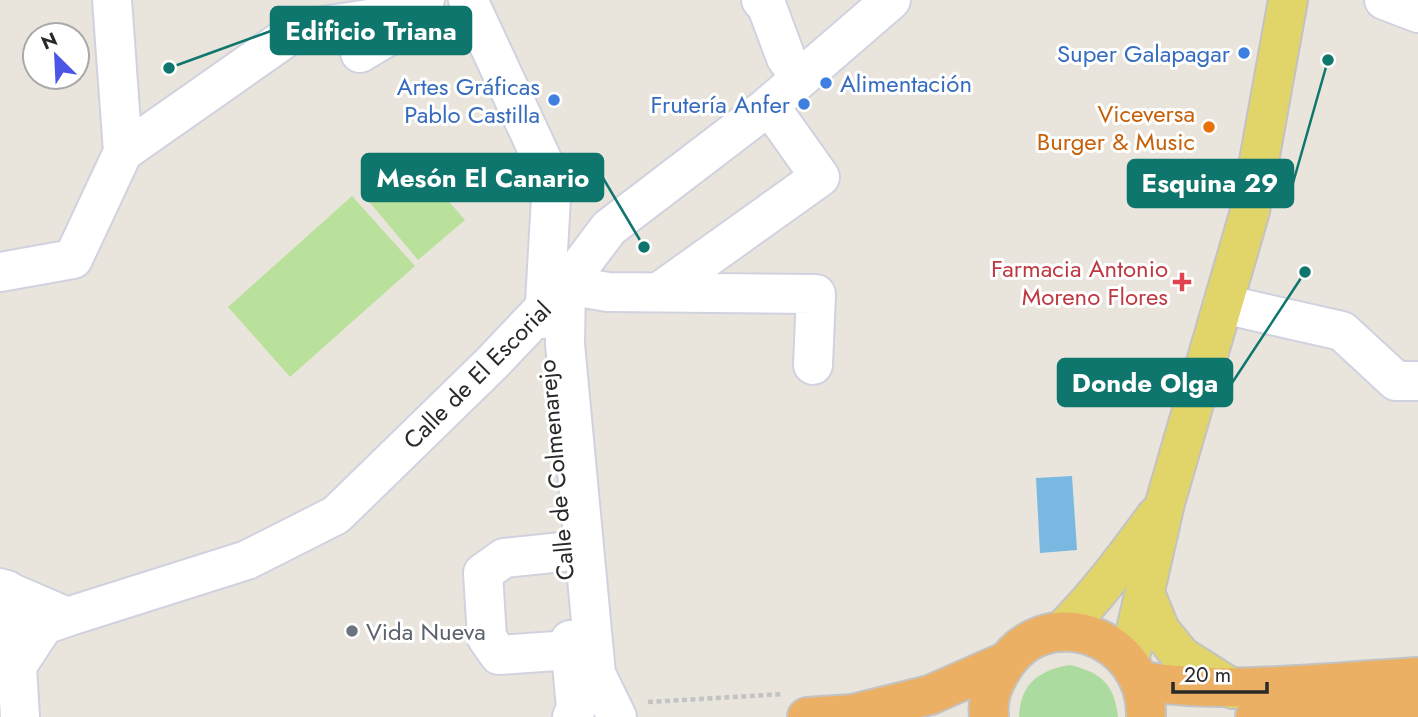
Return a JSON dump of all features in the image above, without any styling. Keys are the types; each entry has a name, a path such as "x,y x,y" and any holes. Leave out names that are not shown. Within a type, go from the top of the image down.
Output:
{"highway":[{"path":"989,717 993,684 1005,662 1030,641 1061,632 1081,633 1099,638 1116,648 1139,686 1186,687 1244,703 1418,706"},
{"path":"807,717 853,714 930,695 1005,662"},
{"path":"1244,703 1418,677"}],"main road":[{"path":"1139,686 1145,593 1165,503 1250,211 1288,0"},
{"path":"1061,632 1090,603 1116,571 1165,503"},
{"path":"1145,593 1160,630 1181,656 1244,703"}],"street":[{"path":"0,272 74,259 123,152 112,0"},
{"path":"123,152 297,30 382,17 425,0"},
{"path":"761,0 767,7 786,58 801,77"},
{"name":"Calle de El Escorial","path":"17,666 44,625 247,560 336,515 492,363 555,296 608,228 766,108 891,0"},
{"path":"1384,0 1418,13"},
{"path":"360,53 472,4"},
{"name":"Calle de Colmenarejo","path":"472,4 566,216 588,226 608,228"},
{"path":"659,292 820,177 776,115"},
{"name":"Calle de Colmenarejo","path":"552,181 555,296 548,396 576,709 572,717"},
{"path":"555,296 608,292 816,294 813,365"},
{"name":"Calle de Colmenarejo","path":"555,296 565,344 596,674 617,717"},
{"path":"1223,304 1342,331 1396,381 1418,381"},
{"path":"562,552 504,558 483,573 487,638 499,656 570,650"},
{"path":"4,589 67,617"},
{"path":"4,589 17,666 20,717"}],"green space":[{"path":"407,153 465,220 418,260 361,192"},
{"path":"352,196 415,266 290,377 228,307"},
{"path":"1070,665 1098,676 1104,682 1113,696 1118,717 1019,717 1023,696 1033,680 1049,671"}],"water":[{"path":"1072,476 1077,550 1040,553 1036,478"}],"place":[{"name":"Super Galapagar","path":"1244,53"},
{"name":"Esquina 29","path":"1328,60"},
{"name":"Edificio Triana","path":"169,68"},
{"name":"Alimentación","path":"826,83"},
{"name":"Artes Gráficas Pablo Castilla","path":"554,100"},
{"name":"Frutería Anfer","path":"804,104"},
{"name":"Viceversa Burger & Music","path":"1209,127"},
{"name":"Mesón El Canario","path":"644,247"},
{"name":"Donde Olga","path":"1305,272"},
{"name":"Farmacia Antonio Moreno Flores","path":"1182,282"},
{"name":"Vida Nueva","path":"352,631"}]}
